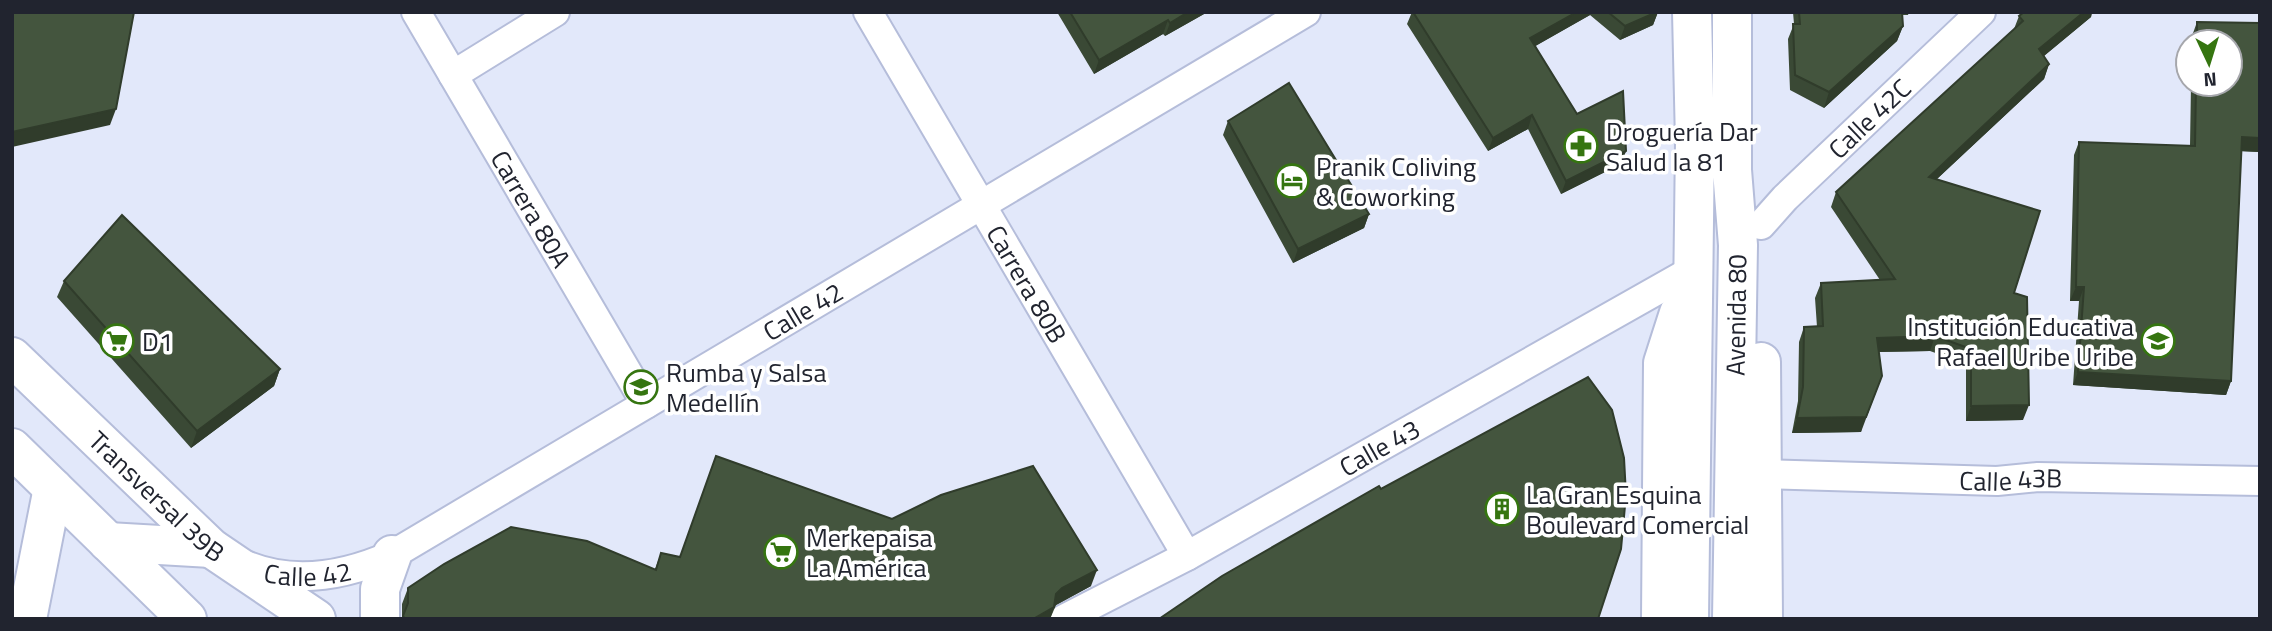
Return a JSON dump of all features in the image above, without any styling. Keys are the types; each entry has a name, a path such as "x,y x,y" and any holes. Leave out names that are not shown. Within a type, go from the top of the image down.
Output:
{"main road":[{"name":"Avenida 80","path":"1689,619 1691,271 1695,142 1692,12"},
{"name":"Avenida 80","path":"1732,12 1732,170 1738,245 1732,619"},
{"path":"1732,170 1760,225 1763,619"},
{"path":"1661,619 1663,363 1691,271"},
{"name":"Transversal 39B","path":"12,357 211,548 316,619"},
{"path":"12,448 187,619"},
{"path":"27,619 53,488"},
{"path":"108,542 211,548"},
{"path":"380,619 380,589 392,555"}],"street":[{"name":"Carrera 80A","path":"416,12 646,404"},
{"path":"453,75 555,12"},
{"name":"Carrera 80B","path":"868,12 1187,556"},
{"name":"Calle 42","path":"211,548 254,568 300,576 347,572 392,555 1306,12"},
{"name":"Calle 42C","path":"1760,225 1784,198 1981,12"},
{"name":"Calle 43","path":"1064,619 1187,556 1691,271"},
{"name":"Calle 43B","path":"1761,474 1997,481 2038,477 2260,481"}],"building":[{"path":"12,12 134,12 116,109 12,132"},
{"path":"1070,12 1188,12 1170,23 1168,20 1099,60"},
{"path":"1413,12 1577,12 1530,38 1577,114 1623,91 1626,151 1566,181 1532,115 1493,138"},
{"path":"1608,12 1657,12 1625,26"},
{"path":"1799,12 1902,12 1903,26 1829,92 1795,75 1793,24 1800,24"},
{"path":"2024,12 2084,12 2039,49 2049,64 1929,177 2040,211 2014,293 2027,297 2029,405 1971,406 1971,349 1935,336 1877,338 1882,376 1866,417 1797,418 1803,387 1804,327 1823,326 1821,283 1895,279 1836,192 2023,21 2019,16"},
{"path":"2197,22 2260,23 2260,138 2242,137 2231,381 2078,372 2084,287 2076,287 2079,142 2195,146 2196,98 2244,98 2244,28 2197,28"},
{"name":"Pranik Coliving & Coworking","path":"1289,83 1369,214 1298,249 1228,121"},
{"path":"122,215 280,369 197,431 64,281"},
{"path":"1588,377 1612,410 1624,458 1626,495 1621,549 1598,619 1159,619 1222,576 1379,486 1381,489"},
{"path":"716,456 892,519 941,495 1033,466 1097,570 1062,588 1056,594 1054,607 1033,619 405,619 403,616 408,603 408,588 444,564 511,527 587,541 656,570 661,553 680,557"}],"place":[{"name":"Droguería Dar Salud la 81","path":"1581,146"},
{"name":"Pranik Coliving & Coworking","path":"1292,181"},
{"name":"D1","path":"117,341"},
{"name":"Institución Educativa Rafael Uribe Uribe","path":"2158,341"},
{"name":"Rumba y Salsa Medellín","path":"641,387"},
{"name":"La Gran Esquina Boulevard Comercial","path":"1502,509"},
{"name":"Merkepaisa La América","path":"781,552"}]}
